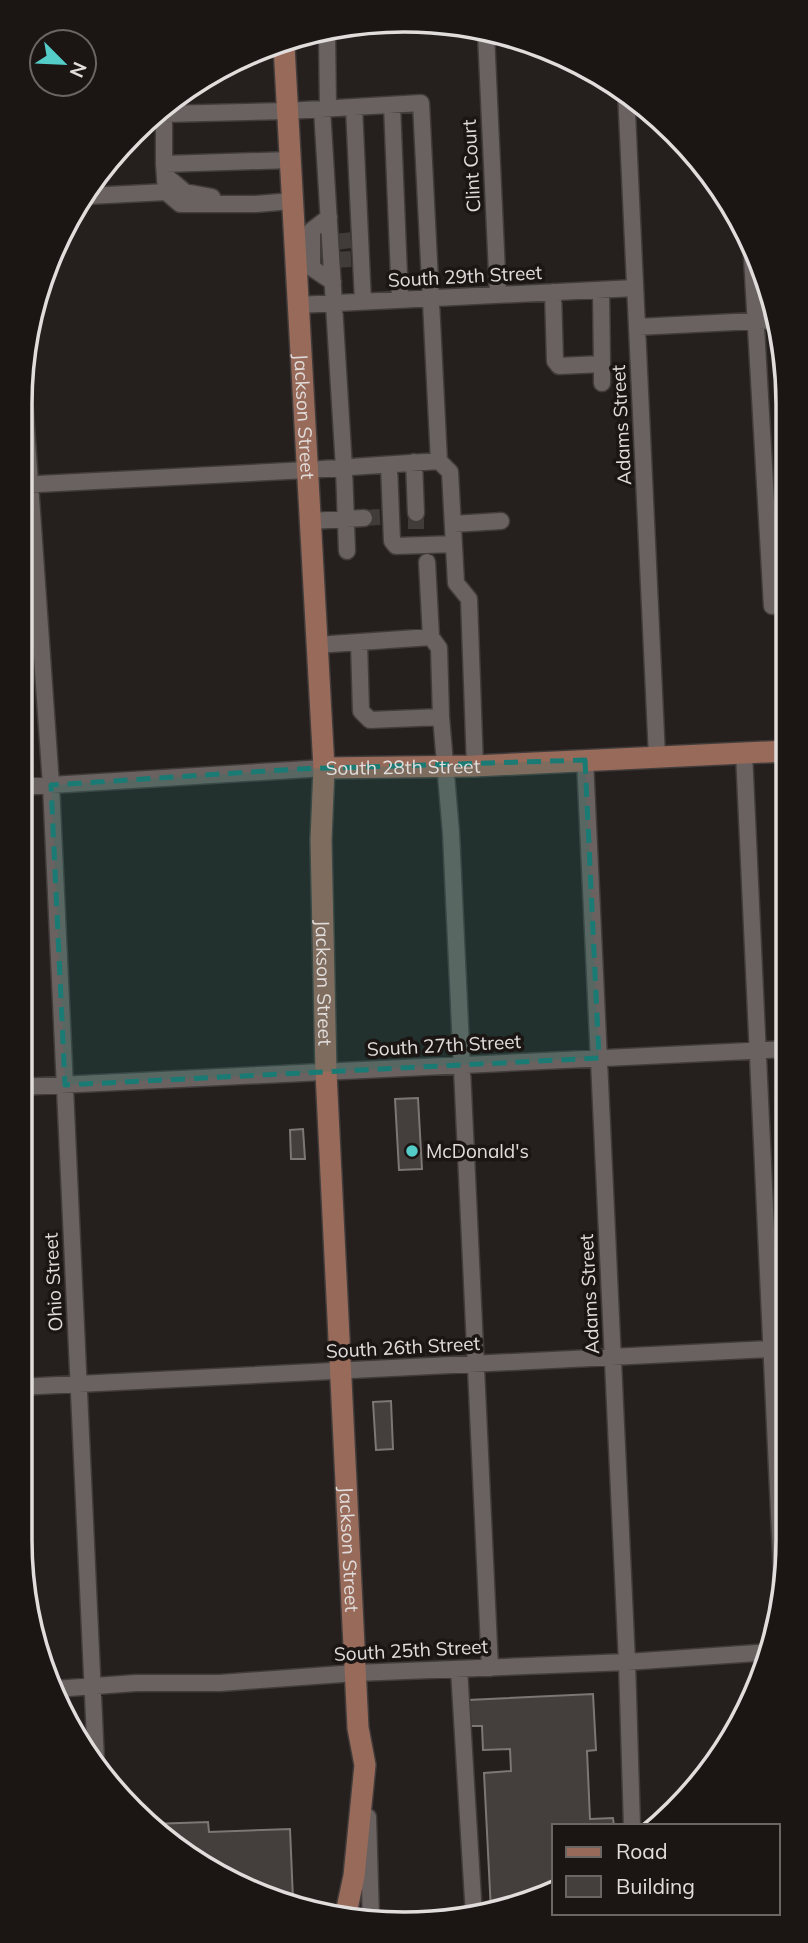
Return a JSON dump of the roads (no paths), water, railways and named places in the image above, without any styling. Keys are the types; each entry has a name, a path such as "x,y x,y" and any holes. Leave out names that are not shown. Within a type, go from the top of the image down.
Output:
{"main road":[{"name":"Jackson Street","path":"284,51 324,768 321,840 326,1072 358,1728 365,1765"},
{"name":"South 28th Street","path":"324,768 475,766 776,751"},
{"path":"347,1907 354,1876 365,1765"}],"street":[{"path":"327,40 325,108 329,219 345,241 345,259 362,277 363,302"},
{"name":"Clint Court","path":"486,41 498,295"},
{"path":"170,114 287,111 421,103 439,461 450,472 456,583 469,599 475,766"},
{"path":"392,105 400,300"},
{"name":"Adams Street","path":"627,105 657,757"},
{"path":"347,551 333,280 345,259 345,241 359,221 354,107"},
{"path":"164,119 166,192"},
{"path":"165,169 290,160"},
{"path":"165,169 185,192 206,197 244,197 257,204"},
{"path":"95,196 166,192 180,204 292,201"},
{"path":"359,221 329,219 312,230 312,268 333,280 362,277"},
{"path":"753,274 772,606"},
{"name":"South 29th Street","path":"298,305 635,288"},
{"path":"601,290 602,383"},
{"path":"553,292 555,361 559,366 603,364"},
{"path":"637,327 767,320"},
{"path":"32,484 439,461"},
{"path":"414,462 416,513"},
{"path":"388,465 386,517 392,541 396,546 416,541 454,544"},
{"path":"310,521 364,518"},
{"path":"453,524 501,521"},
{"path":"427,562 431,637 439,648 446,766 490,1668"},
{"name":"Ohio Street","path":"32,565 51,785 95,1748"},
{"path":"317,645 431,637"},
{"path":"359,643 361,711 370,720 441,717"},
{"path":"744,753 758,1050 776,1295"},
{"name":"Adams Street","path":"585,760 627,1662 632,1824"},
{"name":"South 28th Street","path":"32,786 324,768"},
{"name":"South 27th Street","path":"32,1086 776,1049"},
{"name":"South 26th Street","path":"32,1386 776,1349"},
{"name":"South 25th Street","path":"63,1688 136,1683 220,1683 356,1673 627,1662 759,1653"},
{"path":"459,1669 473,1905"},
{"name":"Jackson Street","path":"365,1765 371,1910"}],"tunnel":[{"path":"335,242 352,240"},
{"path":"335,260 352,259"},
{"path":"416,513 416,537"},
{"path":"364,518 382,517"}],"place":[{"name":"McDonald's","path":"412,1151"}]}
